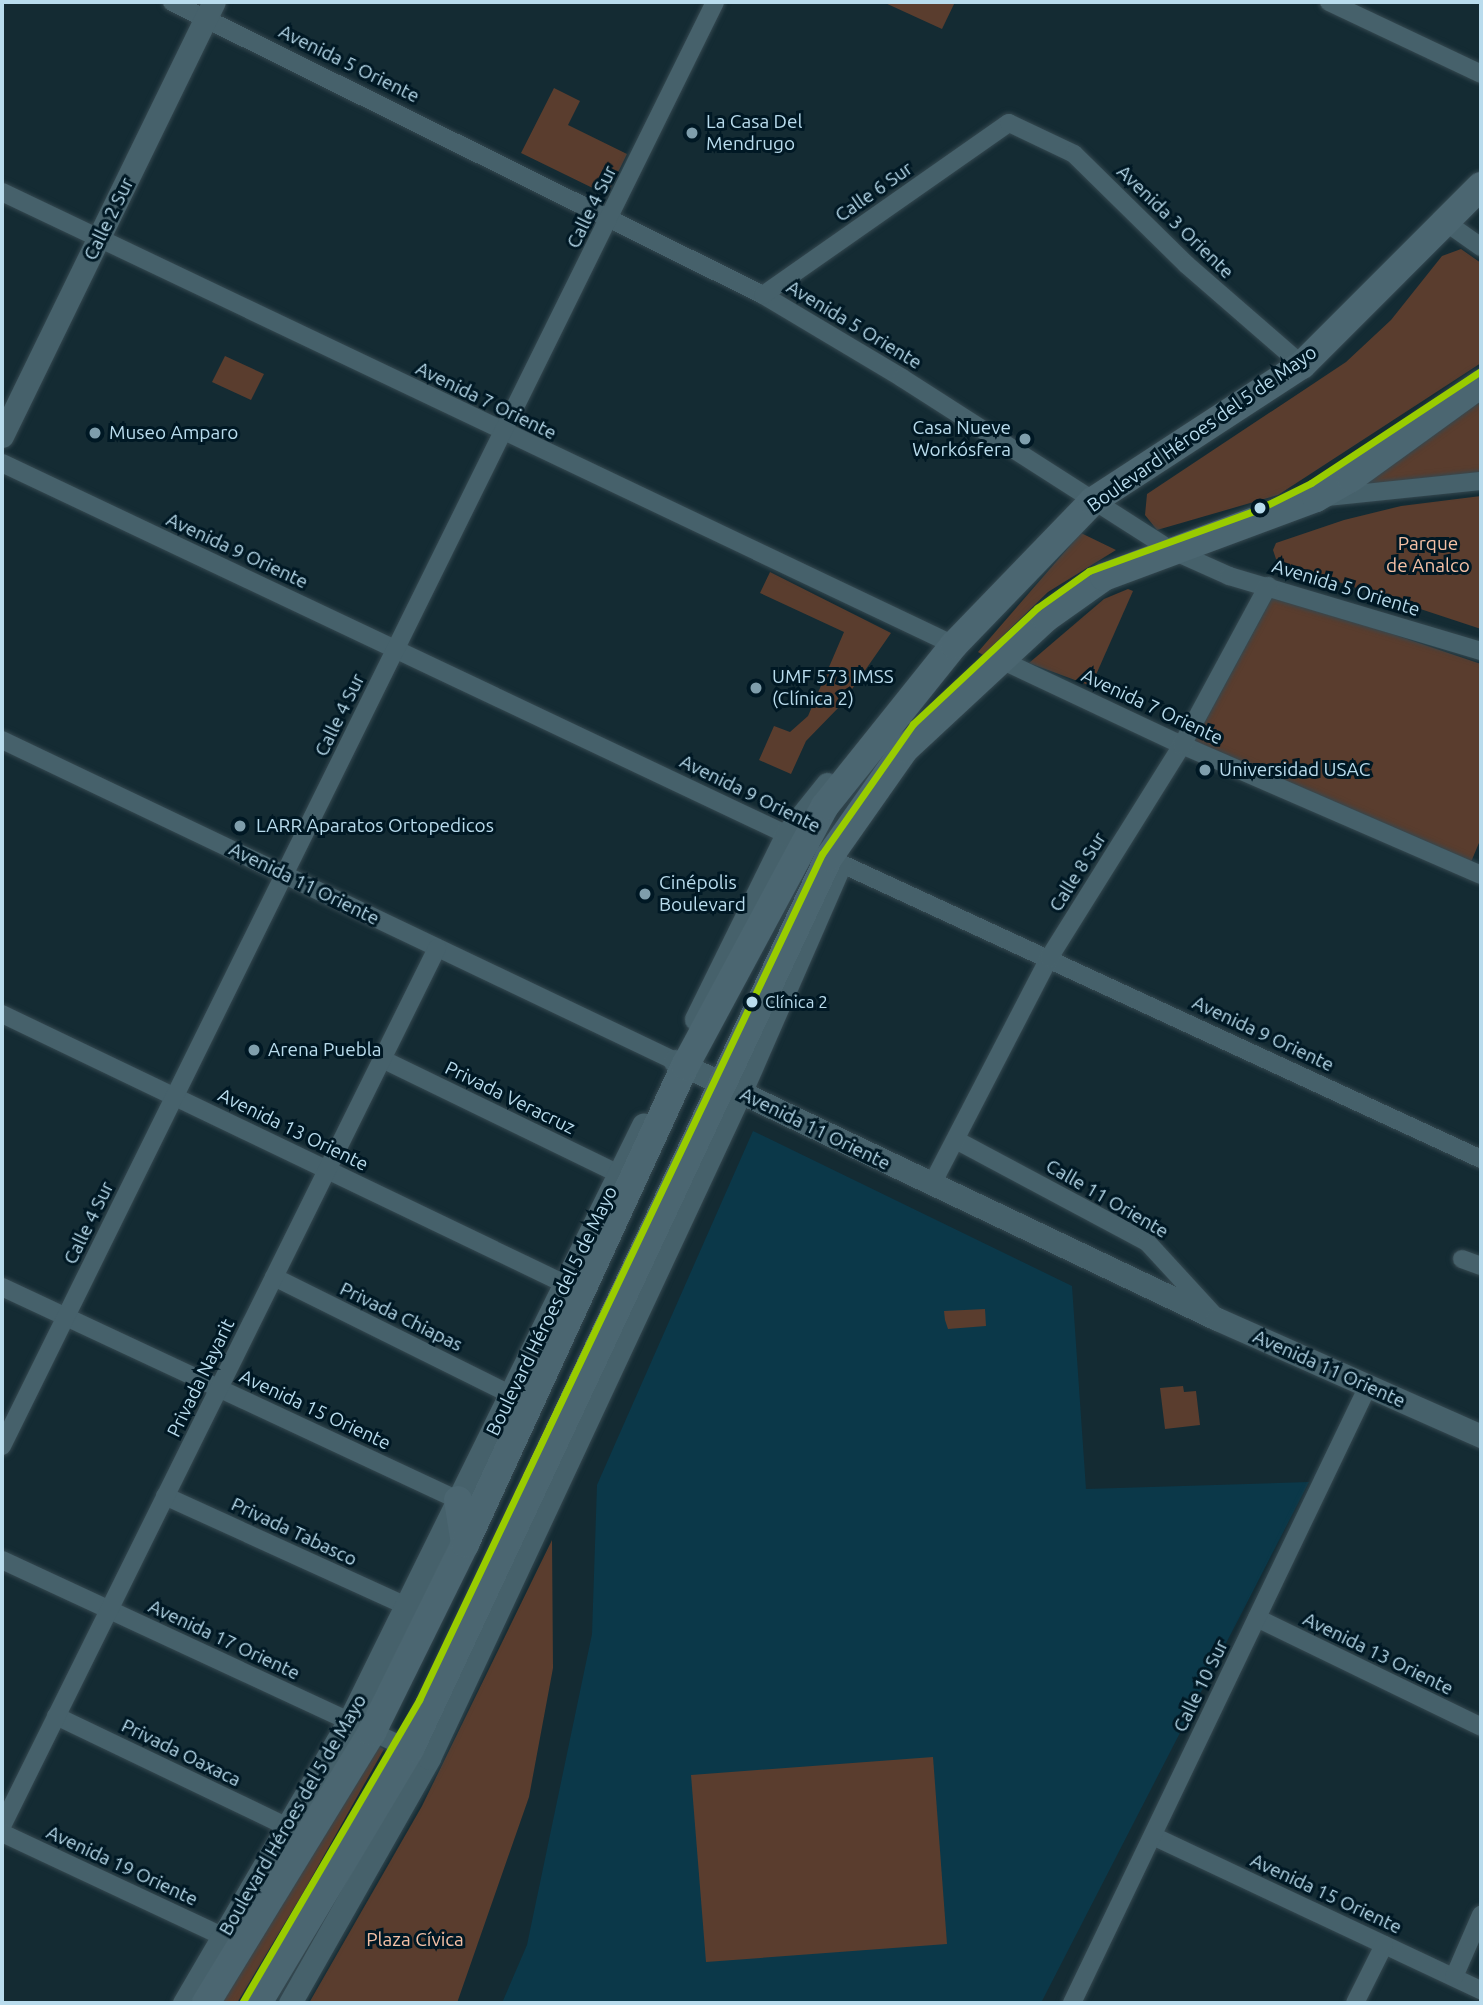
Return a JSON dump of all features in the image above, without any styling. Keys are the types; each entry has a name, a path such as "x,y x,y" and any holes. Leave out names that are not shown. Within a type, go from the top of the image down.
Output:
{"main road":[{"name":"Boulevard Héroes del 5 de Mayo","path":"206,2003 465,1544 680,1064 794,838 954,645 1093,501 1302,365 1447,223 1481,186"},
{"path":"258,2003 420,1754 731,1089 834,861 905,749 999,659 1104,577 1316,498 1350,478 1481,384"},
{"path":"458,1500 465,1544"}],"street":[{"name":"Avenida 5 Oriente","path":"173,2 211,10 763,295 902,378 1171,550 1229,576 1481,651"},
{"name":"Calle 4 Sur","path":"2,1446 715,2"},
{"path":"1329,2 1481,74"},
{"name":"Calle 2 Sur","path":"2,436 211,10"},
{"name":"Calle 6 Sur","path":"763,295 1009,123"},
{"name":"Avenida 3 Oriente","path":"1009,123 1074,154 1187,265 1302,365"},
{"name":"Avenida 7 Oriente","path":"2,192 954,645"},
{"path":"1447,223 1481,247"},
{"name":"Avenida 9 Oriente","path":"2,463 794,838 834,861 1481,1159"},
{"path":"1316,498 1481,481"},
{"name":"Calle 8 Sur","path":"932,1184 1049,958 1182,746 1268,586"},
{"name":"Avenida 7 Oriente","path":"999,659 1182,746 1481,874"},
{"name":"Avenida 11 Oriente","path":"2,740 1217,1319 1481,1436"},
{"name":"Privada Nayarit","path":"2,1826 437,948"},
{"name":"Avenida 13 Oriente","path":"2,1013 565,1284"},
{"name":"Privada Veracruz","path":"382,1059 619,1174"},
{"name":"Boulevard Héroes del 5 de Mayo","path":"184,2003 288,1827 361,1726 406,1606 619,1174 680,1064"},
{"name":"Calle 11 Oriente","path":"956,1140 1147,1242 1162,1253 1217,1319"},
{"path":"1462,1259 1481,1266"},
{"name":"Privada Chiapas","path":"274,1278 510,1394"},
{"name":"Avenida 15 Oriente","path":"2,1287 458,1500"},
{"name":"Calle 10 Sur","path":"1072,2003 1368,1386"},
{"name":"Privada Tabasco","path":"165,1496 406,1606"},
{"name":"Avenida 17 Oriente","path":"2,1560 420,1754"},
{"name":"Avenida 13 Oriente","path":"1257,1618 1481,1727"},
{"name":"Privada Oaxaca","path":"56,1716 288,1827"},
{"path":"290,2003 420,1754"},
{"name":"Avenida 19 Oriente","path":"2,1833 224,1937"},
{"name":"Avenida 15 Oriente","path":"1153,1836 1481,1990"},
{"path":"1454,1977 1481,1915"},
{"path":"1355,2003 1384,1945"},
{"path":"1474,2003 1481,1990"}],"shaded area":[{"path":"753,1131 1072,1286 1086,1489 1309,1482 1041,2003 502,2003 527,1945 592,1634 597,1485"}],"green space":[{"path":"883,2 955,2 942,29"},
{"path":"554,88 580,101 568,125 627,154 607,195 521,153"},
{"path":"1461,249 1481,263 1481,363 1278,495 1157,530 1145,515 1147,494 1346,362 1391,320 1442,256"},
{"path":"225,356 264,374 251,400 212,382"},
{"path":"1481,401 1481,473 1347,490"},
{"name":"Parque de Analco","path":"1481,496 1481,629 1290,566 1276,559 1273,550 1276,543 1344,520 1401,506"},
{"path":"1081,533 1116,550 1048,592 983,655 978,652"},
{"path":"770,572 891,633 841,705 806,741 791,774 759,760 774,726 790,732 808,716 844,632 760,593"},
{"path":"1128,589 1133,591 1091,686 1029,663 1104,599"},
{"path":"1274,594 1481,664 1481,838 1471,862 1194,742"},
{"path":"985,1309 986,1326 948,1329 944,1311"},
{"path":"1183,1386 1184,1392 1196,1391 1200,1425 1165,1429 1160,1388"},
{"name":"Plaza Cívica","path":"552,1540 553,1668 529,1797 457,2003 309,2003 422,1806"},
{"path":"374,1744 384,1749 304,1891 237,2003 222,2003"},
{"path":"933,1757 947,1944 706,1962 691,1775"}],"transit line":[{"path":"242,2003 419,1700 822,854 913,724 1037,608 1089,571 1259,509 1311,483 1481,371"}],"place":[{"name":"La Casa Del Mendrugo","path":"692,133"},
{"name":"Museo Amparo","path":"95,433"},
{"name":"Casa Nueve Workósfera","path":"1025,439"},
{"name":"UMF 573 IMSS (Clínica 2)","path":"756,688"},
{"name":"Universidad USAC","path":"1205,770"},
{"name":"LARR Aparatos Ortopedicos","path":"240,826"},
{"name":"Cinépolis Boulevard","path":"645,894"},
{"name":"Clínica 2","path":"752,1002"},
{"name":"Arena Puebla","path":"254,1050"}]}
